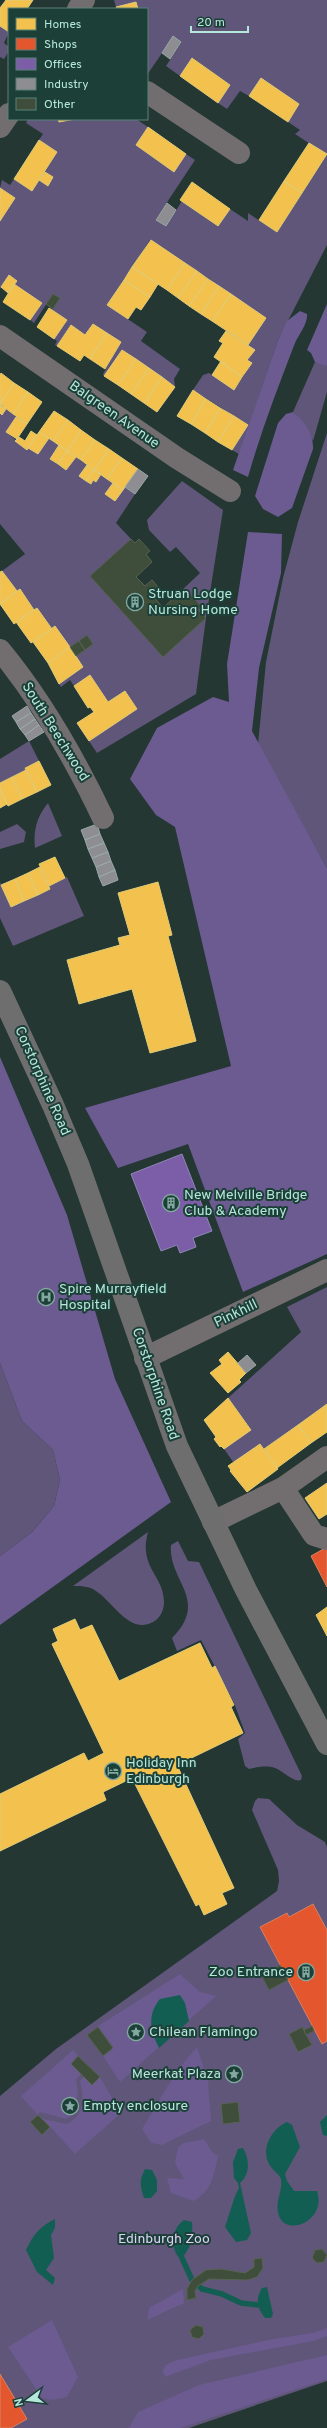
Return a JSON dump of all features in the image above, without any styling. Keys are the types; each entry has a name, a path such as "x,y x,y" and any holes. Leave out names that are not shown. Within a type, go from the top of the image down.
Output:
{"main road":[{"name":"Corstorphine Road","path":"0,991 75,1157 177,1446 246,1590 327,1744"}],"street":[{"path":"148,93 239,153"},
{"path":"0,128 8,116"},
{"name":"Balgreen Avenue","path":"0,336 177,458 230,492"},
{"name":"South Beechwood","path":"0,650 28,688 64,744 103,818"},
{"name":"Pinkhill","path":"145,1358 327,1270"},
{"path":"213,1522 282,1488 327,1457"},
{"path":"282,1488 314,1535 327,1539"}],"green space":[{"path":"114,0 327,0 327,155 295,134 300,130 288,122 299,104 261,78 249,96 240,91 227,109 218,103 230,85 193,58 180,76 166,66 181,43 173,37 148,74 148,8 138,8 136,2 116,7"},
{"path":"0,26 8,31 4,43 8,46 8,53 4,59 0,57"},
{"path":"28,120 58,120 59,122 70,120 138,120 148,127 136,145 173,171 186,154 195,160 156,219 166,226 182,201 217,226 230,209 248,221 248,213 277,232 327,155 327,245 278,340 239,454 232,450 248,425 193,390 203,375 209,373 234,390 252,363 247,360 254,350 248,345 266,318 150,240 107,305 147,332 141,341 180,369 174,379 175,387 122,350 104,376 103,374 121,342 93,324 85,335 70,326 57,346 55,345 57,341 54,339 67,320 52,310 60,298 53,294 34,323 30,320 42,303 14,284 17,281 9,276 0,289 0,221 15,198 0,188 2,180 10,185 14,179 32,191 39,180 48,186 53,177 45,172 57,152 39,140 43,134 26,123"},
{"path":"315,362 327,365 327,392 313,441 307,428 293,412"},
{"path":"6,409 16,417 6,432 27,449 28,448 38,454 49,438 59,445 50,459 66,470 76,457 87,465 80,476 90,484 93,480 96,482 101,474 113,483 105,494 115,501 125,487 135,494 116,523 131,539 90,576 163,657 205,618 198,610 201,606 189,593 186,596 181,591 200,573 176,547 170,552 149,530 147,520 182,481 223,510 196,694 97,753 89,741 137,709 125,691 108,702 90,675 74,686 70,680 61,687 59,684 83,667 76,656 93,644 87,635 70,647 52,629 37,608 34,610 20,590 17,591 2,571 25,554 0,524 0,413 2,415"},
{"path":"327,433 327,868 258,744 266,662 283,578 298,522"},
{"path":"29,741 39,761 25,767 26,770 0,783 0,759"},
{"path":"48,803 62,836 35,848 35,830 41,813"},
{"path":"17,824 26,832 24,842 0,849 0,832"},
{"path":"67,877 84,916 13,946 0,918 0,882 11,907 50,889 49,886"},
{"path":"327,1287 327,1404 264,1449 260,1444 234,1463 224,1449 251,1429 228,1398 301,1332 287,1307"},
{"path":"0,1363 22,1421 53,1450 60,1480 54,1506 32,1532 0,1556"},
{"path":"148,1532 146,1555 161,1586 164,1604 158,1619 145,1625 129,1621 93,1589 73,1586"},
{"path":"178,1541 188,1561 199,1562 302,1776 301,1780 295,1780 272,1767 249,1769 245,1766 238,1739 245,1733 234,1703 201,1640 177,1651 172,1638 183,1624 187,1612 188,1601 175,1570 172,1558 171,1545"},
{"name":"Edinburgh Zoo","path":"258,1798 269,1799 297,1825 325,1842 327,1847 327,2381 189,2428 0,2428 0,2096 56,2049 277,1891 279,1881 278,1870 252,1810 255,1801"}],"shaded area":[{"path":"327,304 327,365 325,366 315,362 311,353 307,350"},
{"path":"300,311 307,314 307,318 295,343 276,393 258,443 248,477 233,470 278,340 287,321"},
{"path":"293,412 308,429 312,439 313,449 292,508 278,517 263,509 255,496 278,423 286,414"},
{"path":"248,532 282,534 281,573 259,668 252,731 327,868 327,1254 243,1292 188,1144 118,1168 85,1108 231,1066 175,827 156,815 130,779 157,728 213,697 229,702 227,664"},
{"name":"Spire Murrayfield Hospital","path":"0,1057 67,1215 115,1379 171,1502 0,1625 0,1556 32,1532 54,1506 60,1480 53,1450 22,1421 0,1363"},
{"path":"180,1974 200,1992 216,1996 120,2082 103,2056 113,2047 98,2026"},
{"path":"180,1995 185,2003 189,2021 159,2048 151,2023 153,2011 160,1999"},
{"path":"197,2047 208,2081 211,2121 162,2145 151,2143 142,2129 178,2069"},
{"path":"73,2050 78,2056 71,2064 81,2074 76,2080 78,2093 73,2115 66,2119 40,2112 38,2115 21,2096"},
{"path":"84,2077 92,2084 100,2077 121,2113 75,2154 43,2119 67,2124 77,2116 82,2106 80,2081"},
{"path":"327,2115 327,2136 323,2135 320,2122"},
{"path":"287,2122 292,2125 300,2147 285,2174 287,2181 294,2191 317,2191 319,2202 316,2211 311,2218 305,2223 297,2225 290,2225 283,2222 279,2216 277,2206 281,2188 281,2179 271,2167 266,2154 268,2141 281,2125"},
{"path":"204,2139 212,2152 218,2156 208,2188 193,2201 171,2193 167,2178 184,2179 175,2163 178,2147 184,2143"},
{"path":"243,2148 247,2157 248,2167 246,2176 240,2183 251,2233 247,2240 236,2242 225,2227 239,2188 238,2183 234,2178 233,2162 238,2149"},
{"path":"145,2169 152,2170 157,2180 157,2191 151,2198 144,2198 142,2190 141,2180"},
{"path":"55,2219 55,2228 51,2235 54,2258 46,2270 55,2278 53,2285 37,2272 26,2250 31,2240 38,2232 45,2225"},
{"path":"184,2220 192,2222 192,2232 190,2245 182,2258 178,2257 175,2252 173,2242 177,2227"},
{"path":"267,2287 273,2314 271,2318 265,2318 260,2311 258,2303 258,2296 262,2288"},
{"path":"183,2289 184,2303 147,2320 149,2308"},
{"path":"52,2320 78,2377 67,2397 53,2400 42,2398 8,2347"},
{"path":"327,2328 327,2336 313,2341 211,2360 165,2377 163,2371 165,2365 177,2360 273,2339 313,2333"},
{"path":"327,2355 327,2379 180,2428 129,2428 138,2412 199,2385"}],"building: Homes":[{"path":"6,0 33,0 28,8 8,8 8,31 0,26 0,8"},
{"path":"136,2 138,8 116,8"},
{"path":"192,58 230,85 218,103 180,76"},
{"path":"261,78 299,104 288,122 249,96"},
{"path":"58,120 70,120 59,122"},
{"path":"148,127 186,154 174,172 136,145"},
{"path":"39,140 57,152 32,191 14,179"},
{"path":"309,143 327,154 302,193 284,181"},
{"path":"45,172 53,177 48,186 39,180"},
{"path":"284,181 302,193 277,232 259,220"},
{"path":"192,182 230,209 218,226 180,200"},
{"path":"0,188 15,198 0,221"},
{"path":"151,240 185,263 167,290 132,267"},
{"path":"185,263 197,271 178,298 167,290"},
{"path":"132,267 158,284 150,297 124,280"},
{"path":"197,271 208,279 189,306 178,298"},
{"path":"9,275 17,281 8,293 1,287"},
{"path":"208,279 219,286 201,314 189,306"},
{"path":"124,280 150,297 141,310 136,307 128,319 107,305"},
{"path":"14,284 42,303 30,320 3,302"},
{"path":"219,286 231,294 212,321 201,314"},
{"path":"231,294 266,318 248,345 212,321"},
{"path":"49,308 67,320 54,339 37,327"},
{"path":"93,324 107,333 90,359 84,355 80,361 57,346 71,325 85,335"},
{"path":"226,331 255,350 247,360 252,363 242,377 214,357 223,343 219,341"},
{"path":"107,333 121,342 105,369 90,359"},
{"path":"122,350 136,359 118,385 104,376"},
{"path":"136,359 149,368 131,394 118,385"},
{"path":"221,361 242,377 234,390 212,375"},
{"path":"149,368 162,377 144,403 131,394"},
{"path":"1,373 14,383 0,404 0,375"},
{"path":"162,377 175,387 157,412 144,403"},
{"path":"14,383 28,392 13,414 0,404"},
{"path":"193,390 206,399 191,424 177,416"},
{"path":"28,392 42,402 27,424 13,414"},
{"path":"206,399 220,408 205,433 191,424"},
{"path":"0,405 6,409 2,415 0,413"},
{"path":"220,408 234,416 218,442 205,433"},
{"path":"54,411 68,420 53,441 39,432"},
{"path":"234,416 248,425 232,450 218,442"},
{"path":"16,417 27,424 17,439 6,432"},
{"path":"68,420 81,430 67,451 53,441"},
{"path":"81,430 95,440 81,460 67,451"},
{"path":"31,431 37,435 27,450 15,441 19,437 25,441"},
{"path":"39,432 49,438 38,454 28,448"},
{"path":"95,440 109,449 94,470 81,460"},
{"path":"59,445 67,451 58,464 50,459"},
{"path":"109,449 122,458 107,479 94,470"},
{"path":"67,451 76,457 66,470 58,464"},
{"path":"122,458 138,469 123,490 107,479"},
{"path":"87,465 94,470 86,481 79,476"},
{"path":"94,470 101,474 96,482 93,480 91,484 86,481"},
{"path":"113,483 123,490 115,501 105,494"},
{"path":"2,571 17,591 0,604 0,572"},
{"path":"20,589 34,610 14,624 0,604"},
{"path":"37,608 52,629 31,643 16,622"},
{"path":"55,626 70,647 48,663 33,642"},
{"path":"70,647 83,667 59,684 48,663"},
{"path":"90,675 108,702 125,691 137,709 89,741 77,723 94,712 90,707 88,708 74,686"},
{"path":"39,761 51,785 37,792 25,768"},
{"path":"26,770 37,792 22,799 12,777"},
{"path":"12,777 22,799 8,806 0,789 0,783"},
{"path":"0,789 7,804 0,808"},
{"path":"55,857 65,878 49,886 39,864"},
{"path":"40,867 50,889 38,895 28,873"},
{"path":"28,873 38,895 24,901 15,879"},
{"path":"15,879 24,901 11,907 1,885"},
{"path":"158,882 172,935 168,936 196,1041 150,1053 132,989 79,1004 67,960 120,945 118,938 130,935 118,893"},
{"path":"228,1352 246,1373 239,1380 241,1382 228,1393 210,1373 222,1364 219,1360"},
{"path":"228,1398 251,1430 224,1449 221,1446 220,1447 214,1439 216,1437 204,1420"},
{"path":"327,1404 327,1432 311,1443 298,1425"},
{"path":"298,1425 311,1443 277,1468 264,1449"},
{"path":"260,1444 278,1469 247,1492 230,1471 231,1470 228,1466"},
{"path":"327,1483 327,1514 319,1519 305,1498"},
{"path":"327,1607 327,1636 316,1615"},
{"name":"Holiday Inn Edinburgh","path":"75,1619 80,1630 92,1625 119,1681 200,1643 212,1668 215,1666 234,1705 231,1707 243,1733 177,1765 234,1888 222,1893 227,1904 204,1915 199,1904 196,1906 132,1778 103,1792 106,1800 0,1851 0,1794 84,1753 88,1761 104,1753 52,1644 58,1641 53,1629"}],"building: Shops":[{"path":"327,1547 327,1587 311,1556"},
{"name":"Zoo Entrance","path":"313,1904 327,1930 327,2041 322,2044 260,1927 287,1913 289,1917"},
{"path":"0,2374 27,2419 11,2428 0,2428"}],"building: Offices":[{"name":"New Melville Bridge Club & Academy","path":"182,1154 212,1231 193,1238 196,1247 180,1253 177,1245 161,1251 131,1174"}],"building: Industry":[{"path":"173,36 181,42 170,59 162,53"},
{"path":"167,203 176,210 166,226 156,220"},
{"path":"138,469 148,476 135,494 125,487"},
{"path":"27,706 31,713 16,722 12,716"},
{"path":"31,713 35,719 20,729 16,722"},
{"path":"35,719 39,725 25,735 20,729"},
{"path":"39,725 44,732 29,741 25,735"},
{"path":"97,824 100,834 85,840 81,830"},
{"path":"100,834 104,843 88,849 85,840"},
{"path":"104,843 108,852 92,858 88,849"},
{"path":"108,852 111,861 96,867 92,858"},
{"path":"111,861 115,870 99,877 96,867"},
{"path":"115,870 118,880 103,886 99,877"},
{"path":"247,1355 256,1365 246,1373 238,1363"}],"building: Other":[{"path":"53,294 60,298 53,309 46,304"},
{"name":"Struan Lodge Nursing Home","path":"131,539 135,543 139,539 150,551 146,554 152,562 136,577 145,586 152,580 161,590 154,597 163,608 181,591 186,596 189,593 201,606 198,610 206,618 163,657 90,576"},
{"path":"87,635 93,644 85,650 79,641"},
{"path":"79,641 85,650 76,656 70,647"},
{"path":"280,1965 288,1980 269,1990 261,1975"},
{"path":"312,2026 314,2031 306,2035 304,2030"},
{"path":"98,2027 113,2048 103,2056 87,2035"},
{"path":"302,2027 312,2045 298,2052 289,2034"},
{"path":"78,2056 100,2077 92,2085 71,2064"},
{"path":"238,2102 240,2122 223,2124 221,2104"},
{"path":"38,2115 50,2127 42,2135 30,2122"},
{"path":"322,2249 327,2255 324,2262 317,2263 312,2258 315,2250"},
{"path":"262,2258 263,2268 257,2277 248,2280 209,2279 198,2286 195,2291 196,2298 187,2300 187,2289 192,2280 206,2270 221,2269 245,2273 254,2267 254,2259"},
{"path":"196,2325 203,2327 204,2334 199,2339 192,2337 190,2330"}],"waterway":[{"path":"182,2258 192,2280 202,2289 222,2294 241,2303 258,2305"}],"place":[{"name":"Struan Lodge Nursing Home","path":"135,602"},
{"name":"New Melville Bridge Club & Academy","path":"171,1203"},
{"name":"Spire Murrayfield Hospital","path":"46,1297"},
{"name":"Holiday Inn Edinburgh","path":"113,1771"},
{"name":"Zoo Entrance","path":"306,1972"},
{"name":"Chilean Flamingo","path":"136,2032"},
{"name":"Meerkat Plaza","path":"234,2074"},
{"name":"Empty enclosure","path":"70,2106"}]}
